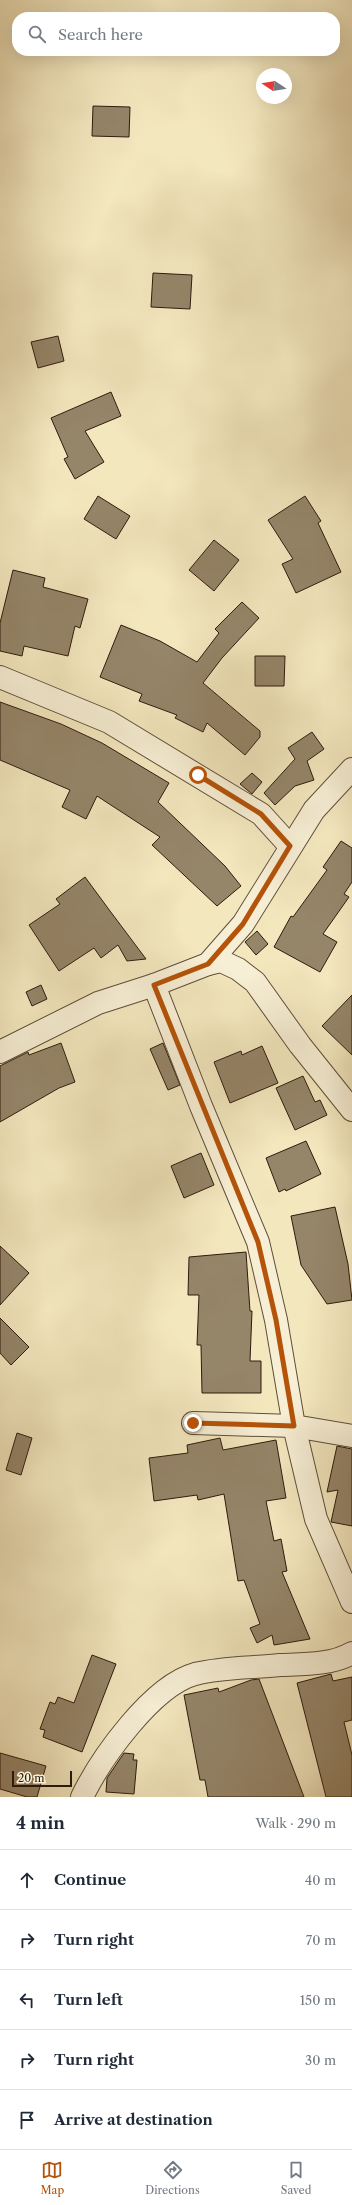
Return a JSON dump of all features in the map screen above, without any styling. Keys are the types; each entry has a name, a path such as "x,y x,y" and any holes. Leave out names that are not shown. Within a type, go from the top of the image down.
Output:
{"street":[{"path":"0,677 108,722 261,814 290,846"},
{"path":"208,964 243,924 290,846 314,810 352,769"},
{"path":"0,1052 98,1003 154,985 208,964 221,961 238,969 255,982 300,1045 352,1110"},
{"path":"154,985 258,1242 276,1320 294,1426 316,1519 352,1602"},
{"path":"193,1423 294,1426 352,1436"},
{"path":"82,1797 89,1782 138,1714 170,1686 195,1674 224,1669 324,1662 352,1653"}],"building":[{"path":"93,106 130,107 129,137 92,136"},
{"path":"153,273 192,275 190,309 151,307"},
{"path":"58,336 64,361 38,368 31,342"},
{"path":"111,392 121,416 85,431 104,462 75,479 64,459 68,457 51,418"},
{"path":"98,496 130,516 116,539 84,519"},
{"path":"305,496 321,521 318,523 341,572 296,593 282,564 293,559 268,520"},
{"path":"214,540 239,560 214,591 189,570"},
{"path":"13,570 45,578 43,587 88,599 80,628 75,626 68,656 24,646 22,656 0,651 0,623"},
{"path":"242,602 259,618 222,658 203,683 260,731 260,737 245,755 207,723 203,732 175,718 177,715 139,701 142,694 100,677 121,625 160,641 197,662 219,633 215,629"},
{"path":"255,656 285,656 284,686 255,686"},
{"path":"0,702 61,724 102,743 169,783 158,802 225,866 241,886 217,906 152,845 160,837 97,796 86,819 62,807 70,790 0,760"},
{"path":"312,732 324,749 307,761 314,780 295,786 275,805 264,793 295,759 288,748"},
{"path":"252,773 262,782 252,794 240,784"},
{"path":"341,841 352,848 352,882 344,894 349,897 323,934 337,942 320,972 274,947 291,916 293,917 327,870 323,867"},
{"path":"85,877 146,959 127,961 118,945 101,958 94,948 59,971 29,925 60,904 56,899"},
{"path":"257,931 268,944 256,955 245,942"},
{"path":"41,985 47,999 32,1006 26,992"},
{"path":"352,995 352,1055 322,1026"},
{"path":"61,1043 75,1082 59,1088 0,1122 0,1066 28,1052 29,1055"},
{"path":"163,1043 180,1085 168,1090 150,1049"},
{"path":"262,1046 278,1083 230,1103 214,1062 241,1051 242,1055"},
{"path":"303,1076 315,1102 320,1100 327,1115 295,1130 276,1088"},
{"path":"306,1141 321,1174 286,1191 285,1189 279,1192 266,1158"},
{"path":"201,1153 214,1185 184,1198 171,1166"},
{"path":"335,1207 348,1264 352,1300 327,1304 301,1265 291,1216"},
{"path":"0,1246 29,1273 0,1305"},
{"path":"246,1252 250,1311 252,1311 250,1361 261,1361 261,1393 202,1393 201,1345 197,1345 199,1295 188,1295 189,1257"},
{"path":"0,1318 29,1347 11,1365 0,1353"},
{"path":"17,1433 32,1438 21,1475 6,1470"},
{"path":"220,1438 223,1450 276,1440 286,1498 266,1501 274,1541 281,1539 287,1571 282,1572 310,1639 274,1645 272,1635 257,1643 250,1628 260,1624 244,1580 238,1581 224,1494 198,1500 197,1495 154,1501 149,1458 188,1453 187,1445"},
{"path":"337,1446 352,1449 352,1526 331,1522 338,1490 327,1492"},
{"path":"92,1655 116,1664 82,1752 43,1737 45,1730 40,1729 50,1702 55,1704 58,1697 74,1703"},
{"path":"331,1674 333,1681 352,1677 352,1720 344,1722 352,1755 352,1797 326,1797 297,1683"},
{"path":"259,1679 304,1797 208,1797 205,1780 200,1780 184,1695 218,1688 219,1692 251,1680"},
{"path":"0,1753 46,1766 37,1797 27,1797 0,1789"},
{"path":"124,1753 134,1754 133,1760 137,1760 134,1794 106,1792 107,1778"}],"route":[{"path":"193,1423 294,1426 276,1320 258,1242 201,1106 154,985 208,964 243,924 290,846 261,814 198,775"}]}
